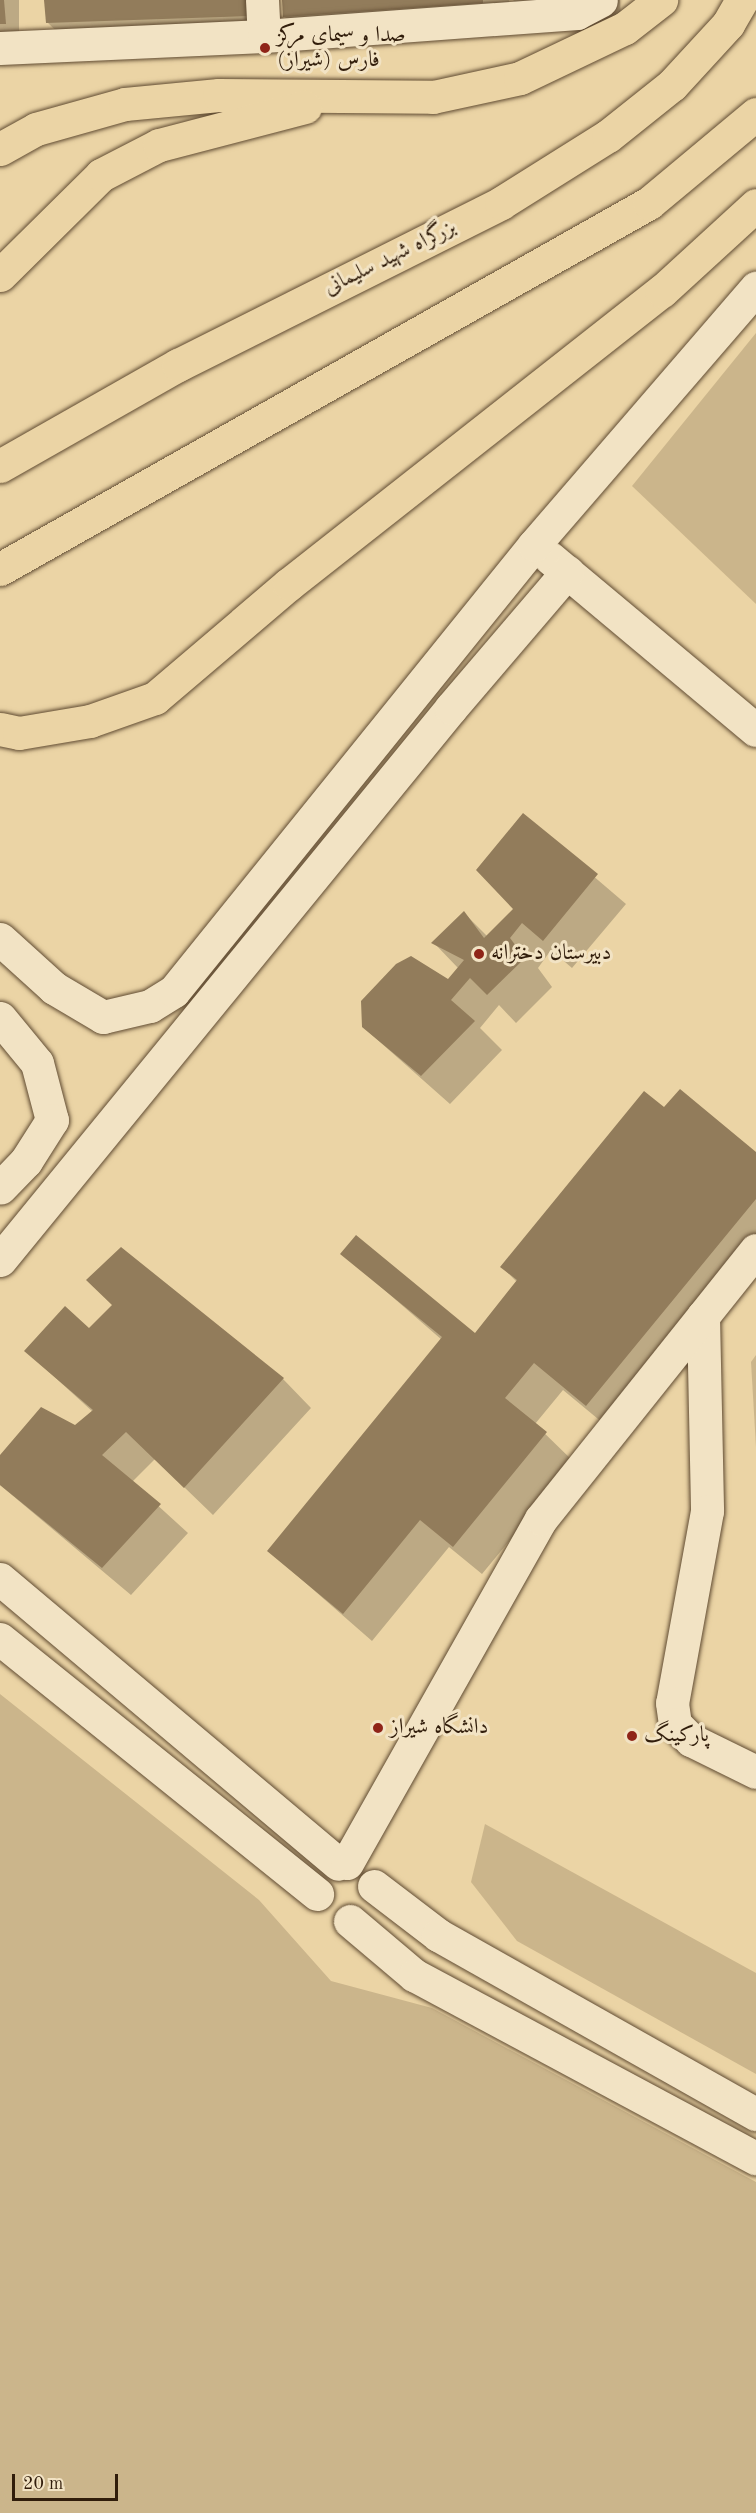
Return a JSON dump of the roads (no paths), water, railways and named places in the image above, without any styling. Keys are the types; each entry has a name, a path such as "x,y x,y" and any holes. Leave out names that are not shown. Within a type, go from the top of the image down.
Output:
{"main road":[{"path":"0,149 36,129 125,104 219,95 434,97 520,78 625,28 661,0"},
{"name":"بزرگراه شهید سلیمانی","path":"0,466 178,365 510,197 608,136 672,85 728,24 742,0"},
{"path":"0,275 100,175 159,145 351,95"},
{"path":"0,569 649,202 756,114"},
{"path":"0,729 19,733 90,721 154,698 289,584 662,291 756,205"}],"street":[{"path":"262,0 264,36"},
{"path":"0,48 264,36 577,13 601,0"},
{"path":"0,939 54,988 103,1017 129,1014 174,991 534,545 756,288"},
{"path":"534,545 756,730"},
{"path":"0,1260 451,708 567,572"},
{"path":"0,1018 37,1063 52,1120 26,1161 0,1188"},
{"path":"317,1894 322,1875 343,1864 541,1519 756,1250"},
{"path":"703,1316 707,1511 672,1703 675,1724 691,1740 756,1772"},
{"path":"0,1579 343,1864 364,1870 374,1886 438,1935 756,2114"},
{"path":"0,1639 317,1894 332,1917 350,1921 414,1975 756,2158"},
{"path":"350,1921 359,1918 372,1905 374,1886"}],"place":[{"name":"صدا و سیمای مرکز فارس (شیراز)","path":"265,48"},
{"name":"دبیرستان دخترانه","path":"479,954"},
{"name":"دانشگاه شیراز","path":"378,1728"},
{"name":"پارکینگ","path":"632,1736"}]}
